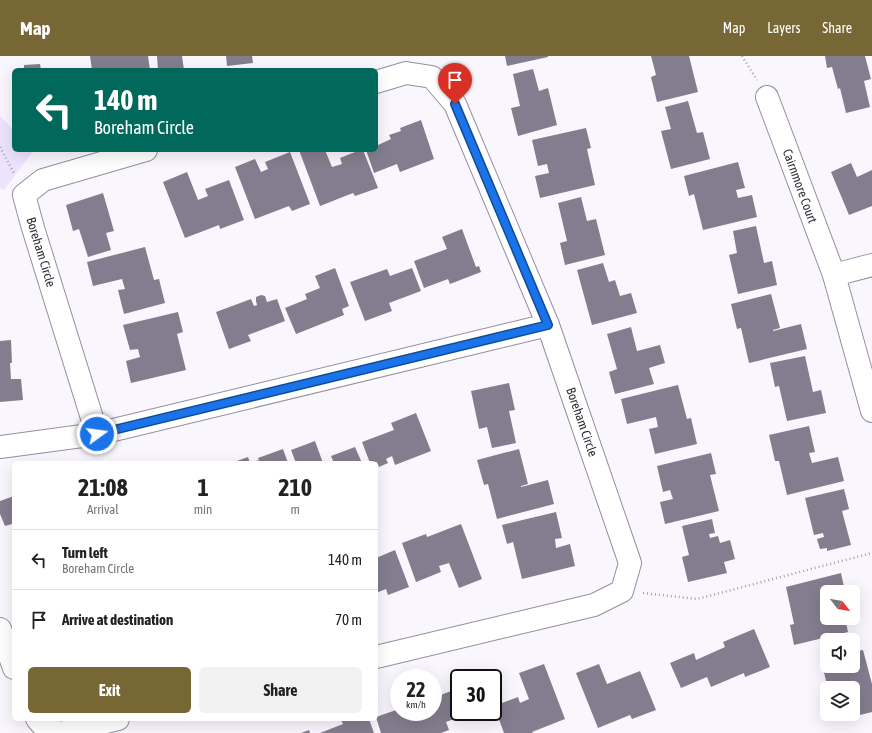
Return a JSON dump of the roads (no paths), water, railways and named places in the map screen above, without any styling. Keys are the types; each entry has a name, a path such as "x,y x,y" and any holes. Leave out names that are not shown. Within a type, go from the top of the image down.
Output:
{"street":[{"name":"Boreham Circle","path":"378,81 406,73 432,77 455,104 548,325 630,563 622,591 594,605 378,657"},
{"name":"Cairnmore Court","path":"767,97 834,275 872,411"},
{"name":"Boreham Circle","path":"97,434 24,195 43,180 139,152"},
{"path":"834,275 872,265"},
{"path":"0,447 97,434 548,325"},
{"path":"0,629 12,662"},
{"path":"38,721 46,729 61,733 110,721"}]}
